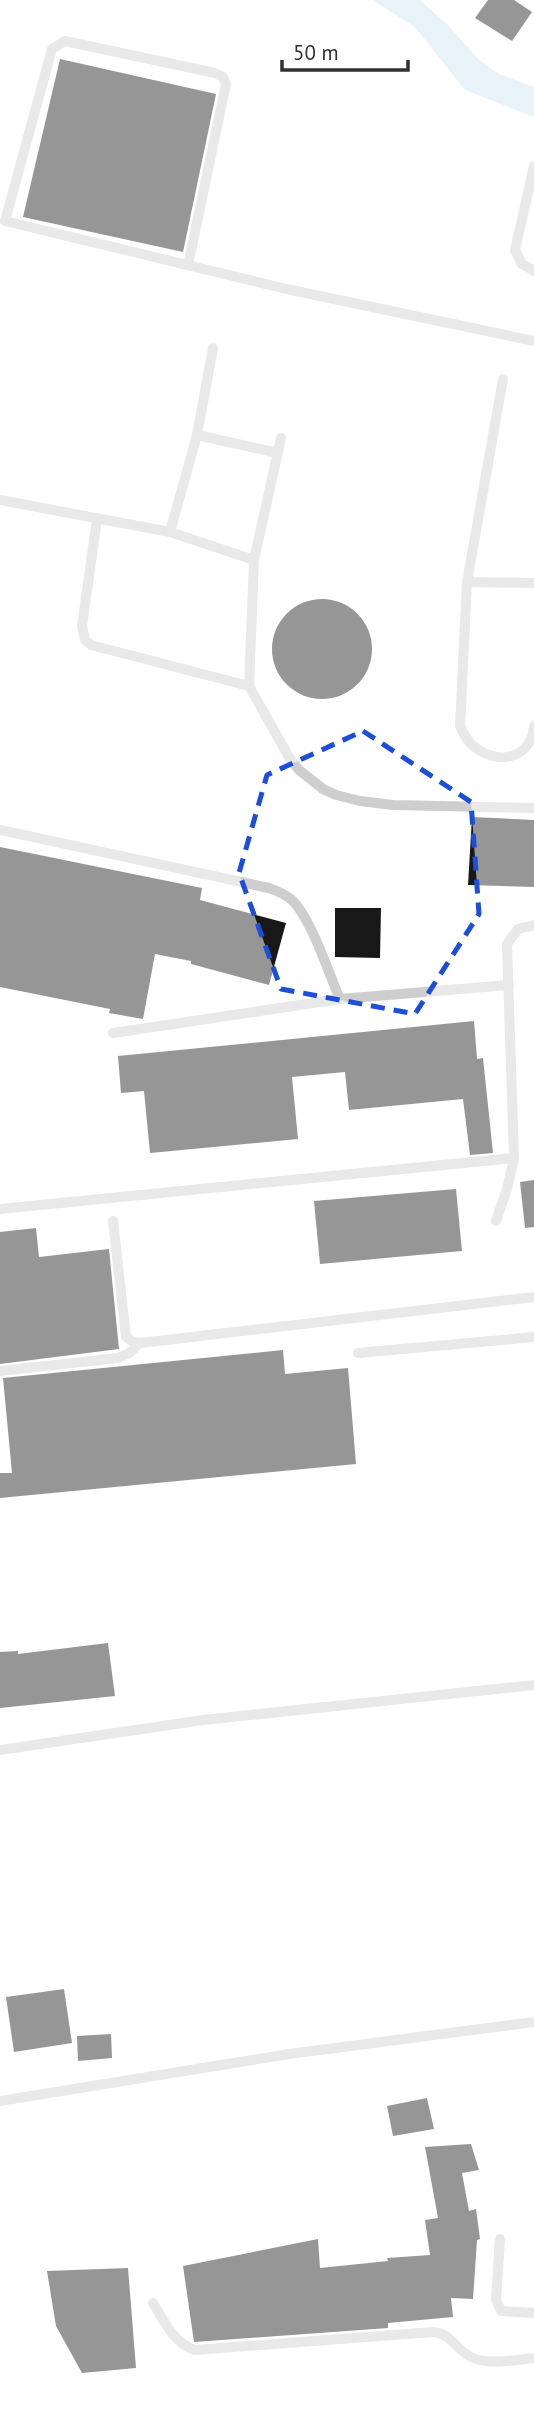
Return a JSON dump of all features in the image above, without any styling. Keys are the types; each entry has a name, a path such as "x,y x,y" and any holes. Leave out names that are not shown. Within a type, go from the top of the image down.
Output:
{"lane":[{"path":"188,265 226,84 223,77 65,41 58,43 52,49 5,221 188,265 304,292 534,341"},
{"path":"534,166 515,250 522,264 534,271"},
{"path":"170,532 197,435 213,348"},
{"path":"503,379 467,582 460,726 465,738 474,748 502,757 514,755 526,748 533,737 534,726"},
{"path":"197,435 278,453"},
{"path":"281,438 254,560 249,686 289,757 299,770 323,789 360,801 393,805 534,808"},
{"path":"0,500 170,532 254,560"},
{"path":"97,519 82,626 85,640 91,646 249,686"},
{"path":"467,582 534,583"},
{"path":"0,830 269,888 281,893 291,899 305,918 340,999"},
{"path":"496,1221 510,1181 514,1158 507,944 518,929 534,925"},
{"path":"113,1033 340,999 509,985"},
{"path":"0,1209 514,1158"},
{"path":"113,1221 126,1336 133,1342 534,1297"},
{"path":"358,1353 534,1337"},
{"path":"0,1371 118,1358 140,1343"},
{"path":"0,1750 203,1720 534,1685"},
{"path":"0,2101 289,2054 534,2022"},
{"path":"500,2239 497,2306 501,2311 534,2313"},
{"path":"153,2303 169,2330 186,2347 194,2350 433,2332 447,2335 464,2353 481,2361 534,2358"}],"highlighted area":[{"path":"363,731 471,802 479,914 415,1014 281,989 239,873 267,775"}],"water":[{"path":"373,0 420,0 449,26 477,58 499,74 534,87 534,117 465,90 415,27"}],"building":[{"path":"488,0 514,0 532,12 512,41 475,18"},
{"path":"60,59 216,94 183,252 23,217"},
{"path":"322,599 341,603 357,614 368,630 372,649 368,668 357,684 341,695 322,699 303,695 287,684 276,668 272,649 276,630 287,614 303,603"},
{"path":"472,817 534,820 534,887 468,885"},
{"path":"0,847 202,888 200,900 286,923 269,985 191,964 191,961 155,954 143,1019 109,1013 110,1009 0,987"},
{"path":"335,908 381,908 380,958 335,957"},
{"path":"474,1021 477,1059 483,1058 493,1153 470,1155 463,1099 349,1110 345,1072 292,1077 298,1139 150,1153 144,1091 121,1093 118,1056"},
{"path":"534,1180 534,1227 525,1228 520,1182"},
{"path":"456,1189 462,1251 320,1264 314,1201"},
{"path":"36,1228 39,1257 109,1249 119,1349 0,1364 0,1232"},
{"path":"283,1350 285,1374 348,1368 356,1464 0,1498 0,1473 12,1473 3,1378"},
{"path":"108,1643 115,1696 0,1708 0,1652 18,1651 18,1654"},
{"path":"64,1989 72,2043 14,2052 6,1997"},
{"path":"111,2034 112,2058 78,2061 77,2036"},
{"path":"427,2098 434,2129 393,2136 387,2106"},
{"path":"471,2144 479,2170 462,2173 469,2211 476,2209 480,2239 477,2240 473,2299 451,2298 453,2317 388,2323 388,2328 194,2342 183,2266 318,2239 320,2268 430,2255 425,2220 438,2218 425,2147"},
{"path":"128,2268 136,2368 82,2373 56,2326 47,2271"}]}
